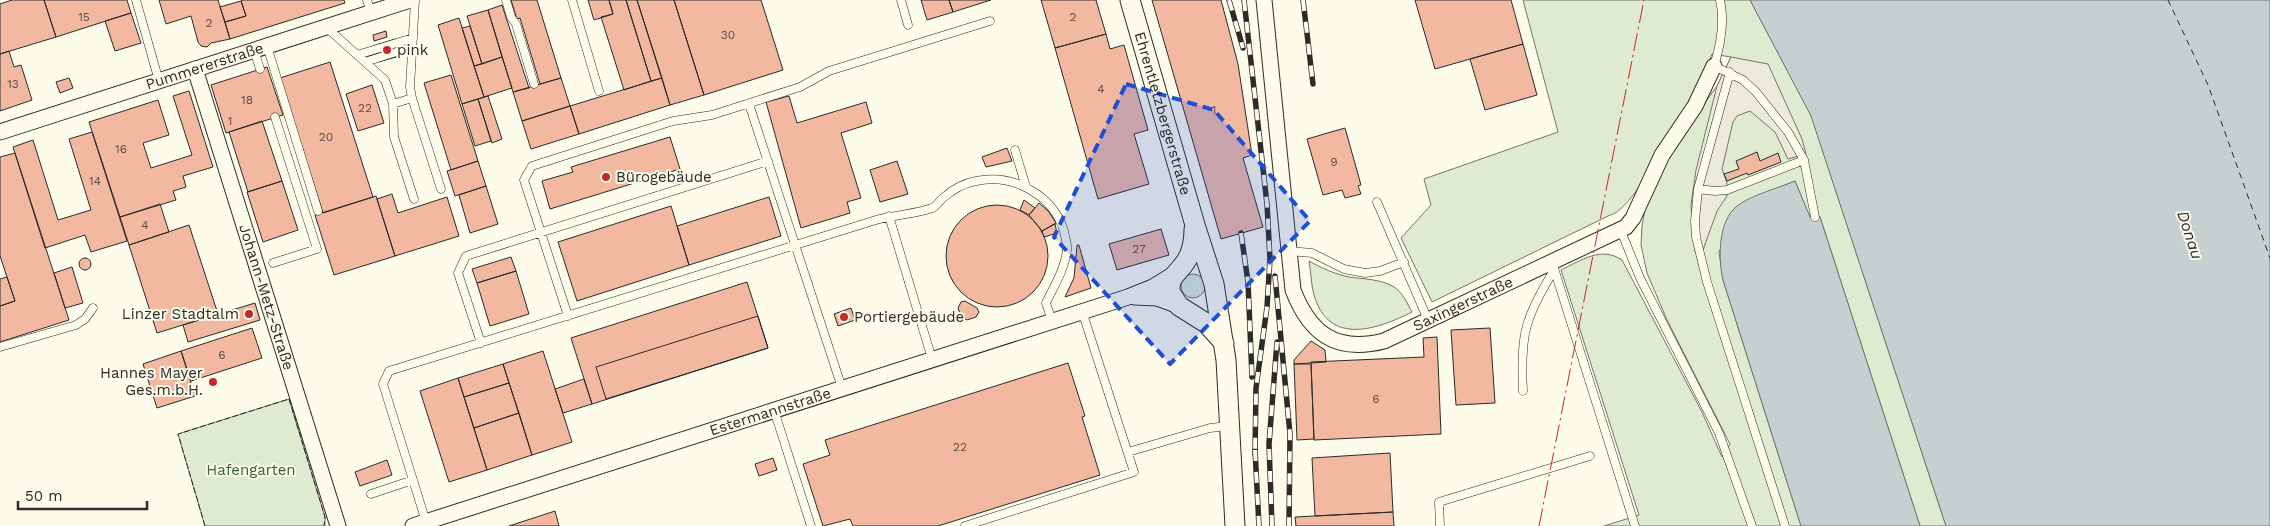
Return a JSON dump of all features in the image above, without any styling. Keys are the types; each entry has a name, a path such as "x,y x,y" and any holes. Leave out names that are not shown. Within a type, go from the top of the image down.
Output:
{"street":[{"name":"Pummererstraße","path":"0,132 326,27 369,6 410,0"},
{"name":"Ehrentletzbergerstraße","path":"1130,0 1213,281 1224,343 1235,526"},
{"name":"Saxingerstraße","path":"1264,0 1293,290 1309,322 1327,337 1352,345 1374,344 1553,266 1620,231 1632,218 1662,154 1694,106 1714,66"},
{"name":"Johann-Metz-Straße","path":"195,69 338,526"},
{"name":"Ehrentletzbergerstraße","path":"1182,307 1170,292 1171,281 1192,249 1195,225"},
{"path":"1177,271 1191,265 1200,267 1208,272 1213,281 1213,296 1205,306 1194,310 1182,307"},
{"name":"Estermannstraße","path":"420,524 1128,297 1153,287 1177,271"},
{"name":"Estermannstraße","path":"1128,297 1157,298 1182,307"},
{"path":"1182,307 1206,323 1224,343"}],"lane":[{"path":"136,0 159,81"},
{"path":"415,0 410,87 441,189"},
{"path":"506,0 516,24 534,84"},
{"path":"572,0 599,91"},
{"path":"901,0 908,24"},
{"path":"1720,0 1722,15 1721,38 1714,66 1730,72 1756,92 1788,132 1804,160 1815,217"},
{"path":"568,316 524,180 532,166 673,121 712,115 749,104 800,87 829,71 990,21"},
{"path":"326,27 385,80 393,104 394,137 414,199"},
{"path":"357,55 413,38"},
{"path":"365,62 412,47"},
{"path":"260,69 261,48"},
{"path":"261,48 318,211"},
{"path":"1730,72 1698,189 1695,221 1700,257 1785,526"},
{"path":"393,104 412,98"},
{"path":"749,104 842,388"},
{"path":"273,263 317,249 276,117"},
{"path":"1015,150 1026,187"},
{"path":"1698,189 1728,190 1804,160"},
{"path":"481,343 458,273 466,256 768,161"},
{"path":"420,524 413,480 384,384 389,371 889,216 933,208 944,197 960,187 976,181 992,179 1009,181 1026,187 1047,202 1061,222 1067,248 1061,273 1046,303 1052,321"},
{"path":"1378,202 1428,320"},
{"path":"889,216 932,359"},
{"path":"1620,231 1640,278 1719,433 1752,526"},
{"path":"1289,251 1312,254 1344,269 1365,273 1380,271 1404,262"},
{"path":"1523,391 1521,365 1526,324 1553,266"},
{"path":"1553,266 1635,526"},
{"path":"0,347 76,325 86,319 93,308"},
{"path":"965,526 1134,472 1082,311"},
{"path":"774,410 812,526"},
{"path":"1128,452 1210,428 1230,425"},
{"path":"1440,526 1439,502 1590,456"},
{"path":"371,494 413,480"}],"highlighted area":[{"path":"1126,84 1214,110 1310,221 1170,364 1054,237"}],"green space":[{"path":"1523,0 1750,0 1811,115 1946,526 1920,526 1820,217 1810,218 1795,181 1744,202 1719,252 1723,280 1801,526 1604,526 1639,515 1561,270 1599,254 1607,254 1622,260 1702,412 1722,457 1730,444 1667,320 1647,273 1641,245 1646,204 1670,150 1717,86 1731,57 1712,54 1696,90 1667,143 1651,170 1621,208 1432,302 1401,238 1431,205 1424,179 1558,132"},
{"path":"1309,261 1338,274 1389,284 1405,298 1412,312 1370,328 1343,328 1331,322 1321,311 1312,287"},
{"path":"1193,274 1202,277 1205,286 1202,295 1193,298 1184,295 1181,286 1184,277"},
{"name":"Hafengarten","path":"289,399 325,517 325,526 205,526 178,434"}],"shaded area":[{"path":"1731,57 1768,64 1802,139 1806,154 1788,159 1775,132 1750,111 1737,116 1733,122 1722,169 1727,183 1727,196 1717,211 1703,250 1695,252 1691,205 1696,170 1717,86"}],"water":[{"name":"Donau","path":"1750,0 2270,0 2270,526 1946,526 1811,116"},
{"path":"1795,181 1810,217 1820,217 1920,526 1801,526 1723,280 1720,261 1723,230 1726,221 1737,206 1757,195"}],"building":[{"path":"12,0 44,0 56,37 0,54 0,4"},
{"path":"44,0 127,0 131,13 56,37"},
{"path":"159,0 218,0 230,39 211,43 207,47 201,46 198,42 191,16 166,24"},
{"path":"243,0 344,0 345,3 230,39 225,22 246,16 241,1"},
{"path":"511,0 537,0 561,78 540,84 520,18 517,19"},
{"path":"588,0 609,0 613,14 594,20"},
{"path":"609,0 626,0 651,81 624,90 601,17 613,14"},
{"path":"626,0 637,0 662,78 651,81"},
{"path":"637,0 674,0 704,95 670,105"},
{"path":"674,0 761,0 783,70 704,95"},
{"path":"921,0 949,0 953,12 927,20"},
{"path":"949,0 991,0 953,12"},
{"path":"1041,0 1096,0 1106,34 1055,48"},
{"path":"1152,0 1221,0 1238,64 1252,155 1243,158 1263,227 1221,239"},
{"path":"1415,0 1511,0 1523,44 1435,69"},
{"path":"241,1 246,16 225,22 220,7"},
{"path":"502,5 529,88 513,92 488,10"},
{"path":"488,10 502,57 482,64 467,16"},
{"path":"131,13 141,43 115,51 105,21"},
{"path":"459,18 484,97 462,104 438,25"},
{"path":"470,26 482,64 474,66 462,28"},
{"path":"386,31 387,37 374,41 373,35"},
{"path":"1106,34 1110,49 1124,45 1148,130 1134,134 1149,184 1098,199 1055,48"},
{"name":"pink","path":"395,39 400,56 378,62 373,46"},
{"path":"1523,44 1537,95 1485,110 1470,59"},
{"path":"9,51 14,67 21,65 32,100 0,111 0,54"},
{"path":"502,57 512,88 484,97 474,66"},
{"path":"330,62 373,197 323,213 280,78"},
{"path":"267,67 283,115 226,133 211,85"},
{"path":"451,75 478,161 451,170 424,83"},
{"path":"69,78 73,88 60,93 56,82"},
{"path":"561,78 570,106 522,121 513,92"},
{"path":"662,78 670,105 579,134 570,106"},
{"path":"372,85 384,123 358,131 346,94"},
{"path":"189,91 213,167 183,176 186,187 173,191 176,200 120,217 89,122 158,100 169,135 143,143 151,168 192,155 173,96"},
{"path":"488,96 502,139 492,143 478,99"},
{"path":"789,96 797,123 866,102 872,123 841,133 861,198 847,202 850,213 801,228 766,102"},
{"path":"478,99 491,141 475,146 462,104"},
{"path":"570,106 579,134 531,149 522,121"},
{"path":"262,121 282,181 248,192 229,132"},
{"path":"1345,128 1361,185 1358,186 1361,194 1345,198 1342,190 1323,195 1307,139"},
{"path":"92,132 127,241 91,252 85,235 45,248 13,147 33,140 58,220 91,210 69,139"},
{"name":"Bürogebäude","path":"670,137 680,169 550,209 542,181 573,172 571,167"},
{"path":"1007,148 1012,161 986,167 982,157"},
{"path":"1757,152 1760,161 1778,153 1781,162 1727,181 1724,174 1739,169 1736,161"},
{"path":"15,153 69,320 0,342 0,306 15,301 0,256 0,157"},
{"path":"478,161 486,186 455,196 447,171"},
{"path":"897,161 908,194 880,202 870,170"},
{"path":"282,181 298,230 263,242 247,192"},
{"path":"486,186 498,224 470,233 459,195"},
{"path":"392,194 398,213 447,197 459,236 395,256 377,199"},
{"path":"376,196 395,256 334,275 315,215"},
{"path":"769,197 781,236 689,265 677,226"},
{"path":"1024,200 1035,208 1029,215 1020,210"},
{"path":"1039,203 1049,212 1056,223 1042,231 1029,215"},
{"path":"160,204 169,232 129,245 120,217"},
{"path":"997,205 1017,209 1033,220 1044,236 1048,256 1044,276 1033,292 1017,303 997,307 977,303 961,292 950,276 946,256 950,236 961,220 977,209"},
{"path":"671,206 689,265 577,301 558,242"},
{"path":"1055,224 1057,233 1044,237 1042,231"},
{"path":"189,225 218,314 157,333 129,245"},
{"path":"1161,229 1169,255 1117,270 1109,244"},
{"path":"1077,245 1079,245 1091,288 1065,297 1074,278"},
{"path":"511,257 516,271 477,283 472,269"},
{"path":"87,258 90,259 90,269 83,270 80,269 79,262 80,259"},
{"path":"72,267 83,303 65,308 54,273"},
{"path":"516,271 529,314 490,326 477,283"},
{"path":"7,277 15,301 0,306 0,279"},
{"path":"747,282 768,348 592,404 571,338"},
{"path":"965,301 977,308 979,312 976,317 967,320 961,316 958,308 961,302"},
{"path":"255,303 260,320 188,342 183,325"},
{"name":"Portiergebäude","path":"851,308 855,320 838,326 834,314"},
{"path":"758,316 768,348 606,399 596,367"},
{"path":"252,328 262,358 191,381 181,351"},
{"path":"1490,328 1495,403 1456,405 1451,330"},
{"path":"1437,337 1441,434 1314,440 1311,362 1424,357 1423,338"},
{"path":"1311,341 1325,350 1326,362 1294,364 1294,360"},
{"path":"181,351 195,396 157,408 143,364"},
{"path":"543,351 572,442 532,455 503,364"},
{"path":"1068,363 1085,416 1082,417 1100,475 938,526 853,526 850,519 823,526 803,464 830,455 825,440"},
{"path":"503,364 509,383 464,397 458,378"},
{"path":"1294,364 1311,364 1314,439 1297,440"},
{"path":"458,378 487,470 449,482 420,391"},
{"path":"584,379 592,404 563,413 555,389"},
{"path":"509,383 519,413 474,428 464,397"},
{"path":"519,413 532,455 487,470 474,428"},
{"path":"1390,453 1393,512 1315,516 1312,458"},
{"path":"773,458 777,470 759,476 755,464"},
{"path":"387,460 392,475 360,486 355,472"},
{"path":"555,511 559,526 509,526"},
{"path":"1393,512 1394,526 1296,526 1295,517"}],"ferry route":[{"path":"2168,0 2208,85 2270,258"}],"railway":[{"path":"1229,0 1243,48"},
{"path":"1244,0 1267,204 1270,259 1267,307 1256,388 1255,455"},
{"path":"1303,0 1313,84"},
{"path":"1241,233 1248,282 1252,377"},
{"path":"1275,276 1290,434 1289,526"},
{"path":"1272,526 1269,444 1277,342"},
{"path":"1255,450 1259,526"}],"fence":[{"path":"205,526 178,434 289,399 325,517 324,526"}],"power":[{"path":"1539,526 1644,0"}],"place":[{"name":"pink","path":"387,50"},
{"name":"Bürogebäude","path":"606,177"},
{"name":"Linzer Stadtalm","path":"249,314"},
{"name":"Portiergebäude","path":"844,317"},
{"name":"Hannes Mayer Ges.m.b.H.","path":"213,382"}]}
